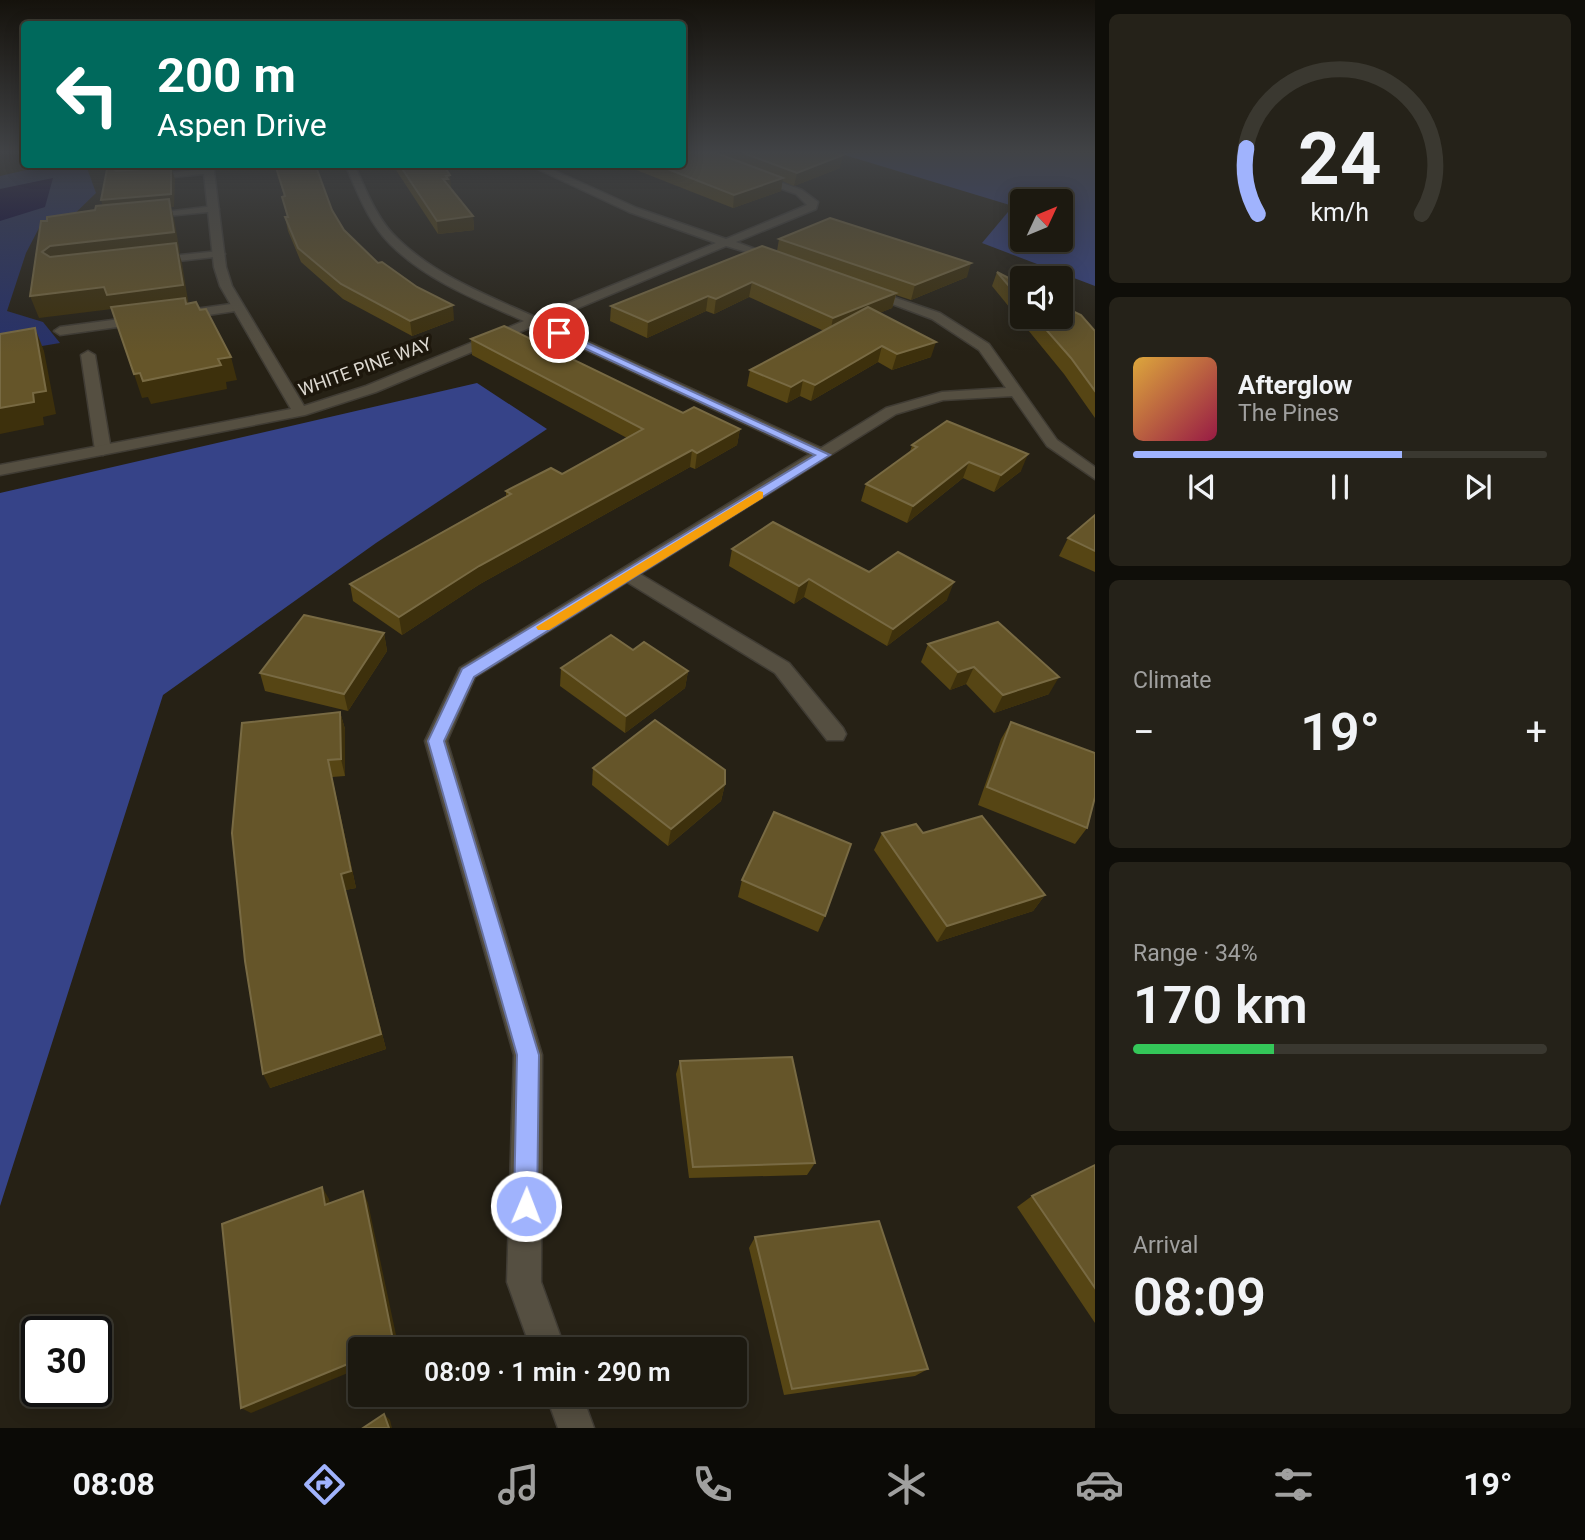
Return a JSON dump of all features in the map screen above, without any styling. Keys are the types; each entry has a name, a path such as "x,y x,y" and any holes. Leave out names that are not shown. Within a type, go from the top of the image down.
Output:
{"street":[{"path":"215,220 226,286 300,412"},
{"path":"378,220 393,241 444,279 824,455"},
{"path":"658,220 787,264"},
{"name":"WHITE PINE WAY","path":"0,470 300,412 371,389 782,220"},
{"path":"138,263 219,254"},
{"path":"862,290 936,316 984,347 1052,443 1095,474"},
{"path":"60,331 238,307"},
{"path":"88,355 103,450"},
{"path":"544,1337 524,1282 528,1055 436,741 467,673 824,455 891,411 942,396 1015,392"},
{"path":"628,575 782,668 835,734"},
{"path":"568,1407 576,1428"}],"shaded area":[{"path":"0,220 69,220 64,224 39,228 26,253 7,311 43,322 60,343 0,353"},
{"path":"1002,220 1010,220 1010,252 1073,252 1073,220 1095,220 1095,286 1073,278 1073,266 1042,266 982,243"},
{"path":"477,383 547,429 376,543 163,695 0,1206 0,493"}],"building":[{"path":"172,220 174,232 50,246 42,252 50,257 176,243 183,285 107,295 104,287 30,296 41,221"},
{"path":"286,220 338,220 344,230 378,263 382,262 417,287 453,305 410,321 341,284 298,248"},
{"path":"826,220 835,220 971,263 915,285 779,239"},
{"path":"762,246 896,293 833,318 752,282 716,299 708,296 648,322 611,306"},
{"path":"997,272 1010,279 1010,287"},
{"path":"185,298 186,304 196,302 200,310 206,309 231,357 218,359 221,365 143,381 140,373 134,374 111,307"},
{"path":"868,307 936,342 897,354 882,346 815,385 803,380 791,387 750,370"},
{"path":"1073,311 1081,315 1095,331 1095,391 1046,329 1073,329"},
{"path":"504,326 683,413 694,407 740,429 697,453 692,450 479,566 399,617 350,584 511,494 506,491 551,468 562,474 643,429 471,339"},
{"path":"35,328 46,391 33,393 34,402 0,408 0,334"},
{"path":"947,421 1028,454 1001,475 969,462 913,506 866,484 917,447 912,445"},
{"path":"1095,515 1095,551 1068,538"},
{"path":"773,522 869,572 898,552 954,582 893,629 809,579 799,586 732,549"},
{"path":"304,615 384,633 344,694 260,673"},
{"path":"998,622 1059,677 1003,695 974,667 958,672 928,644"},
{"path":"611,635 633,650 644,642 688,671 626,716 561,668"},
{"path":"340,712 341,759 328,760 351,871 341,874 381,1034 263,1074 245,961 232,833 242,723"},
{"path":"655,720 725,770 725,784 671,829 593,768"},
{"path":"1011,722 1095,753 1095,797 1087,828 987,787"},
{"path":"774,812 851,844 825,916 742,880"},
{"path":"982,816 1045,895 947,926 882,833 916,824 923,833"},
{"path":"792,1057 815,1163 693,1167 680,1061"},
{"path":"1095,1165 1095,1288 1032,1196"},
{"path":"322,1187 325,1205 363,1191 392,1337 348,1337 348,1364 241,1408 222,1224"},
{"path":"879,1221 928,1369 792,1389 755,1237"},
{"path":"384,1414 389,1428 363,1428"}],"slow traffic":[{"path":"544,627 759,495"}],"route":[{"path":"526,1206 528,1055 436,741 467,673 824,455 559,333"}]}
